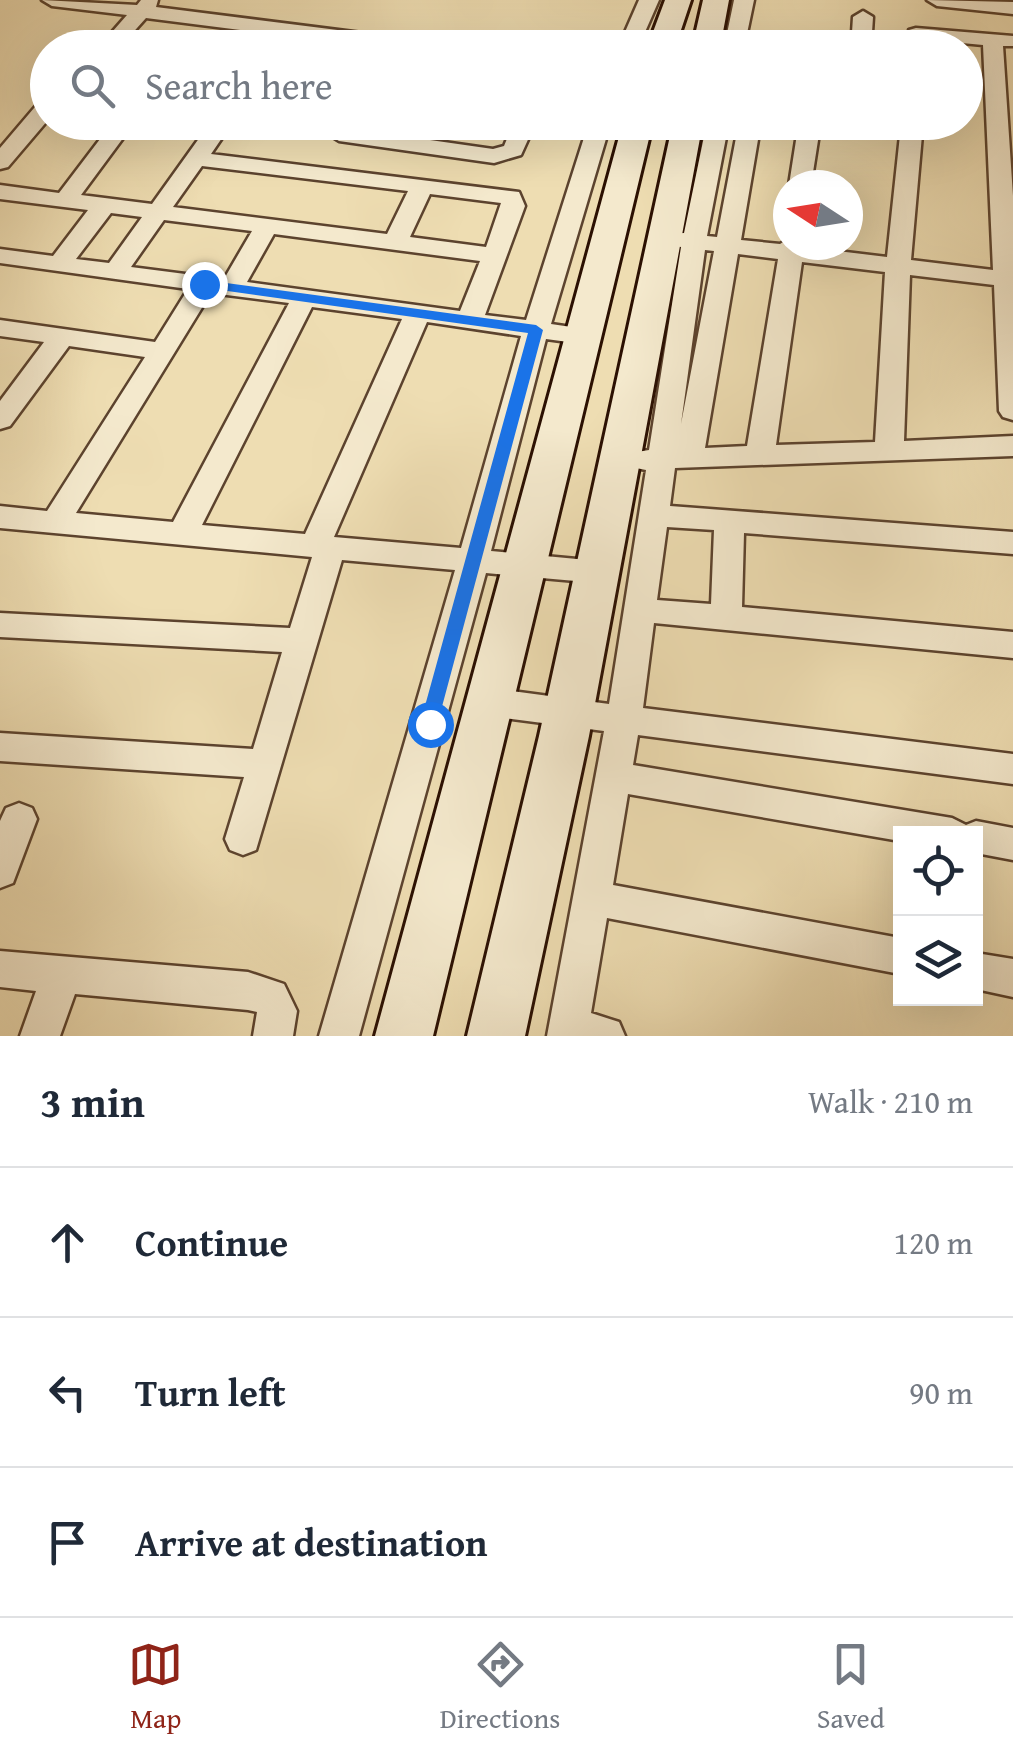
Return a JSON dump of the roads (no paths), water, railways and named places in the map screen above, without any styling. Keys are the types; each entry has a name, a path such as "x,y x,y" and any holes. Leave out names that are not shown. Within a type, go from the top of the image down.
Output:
{"street":[{"path":"52,0 146,6 225,30"},
{"path":"636,30 649,0"},
{"path":"667,30 678,0"},
{"path":"710,30 716,0"},
{"path":"738,30 744,0"},
{"path":"933,4 1013,8"},
{"path":"124,30 146,6"},
{"path":"1003,40 995,76 1006,110 1013,411"},
{"path":"0,162 30,127"},
{"path":"65,200 111,140"},
{"path":"116,272 209,140"},
{"path":"377,140 502,156 513,150 518,140"},
{"path":"391,181 413,140"},
{"path":"339,1036 536,330 594,140"},
{"path":"404,1036 633,140"},
{"path":"580,1033 592,898 654,516 687,140"},
{"path":"681,240 712,140"},
{"path":"496,1036 598,572 656,459 726,245 746,140"},
{"path":"802,170 807,140"},
{"path":"890,451 898,266 910,140"},
{"path":"196,159 510,197 513,206 470,320"},
{"path":"395,242 423,185"},
{"path":"0,192 494,255"},
{"path":"60,264 104,206"},
{"path":"56,522 162,351 267,226"},
{"path":"681,240 773,248"},
{"path":"0,256 583,336"},
{"path":"760,456 789,260"},
{"path":"860,260 1009,279"},
{"path":"182,534 304,298"},
{"path":"243,839 302,642 322,547 418,314"},
{"path":"0,328 162,351"},
{"path":"0,420 62,337"},
{"path":"656,459 1013,446"},
{"path":"654,516 1013,543"},
{"path":"0,517 598,572"},
{"path":"726,618 729,521"},
{"path":"640,610 1013,645"},
{"path":"0,625 302,642"},
{"path":"489,702 1013,769"},
{"path":"0,747 266,764"},
{"path":"613,776 905,826"},
{"path":"0,871 19,818"},
{"path":"983,839 1013,844"},
{"path":"592,898 893,955"},
{"path":"0,969 248,991 270,998 278,1012 273,1036"},
{"path":"983,972 1013,978"},
{"path":"40,1036 62,974"}]}
